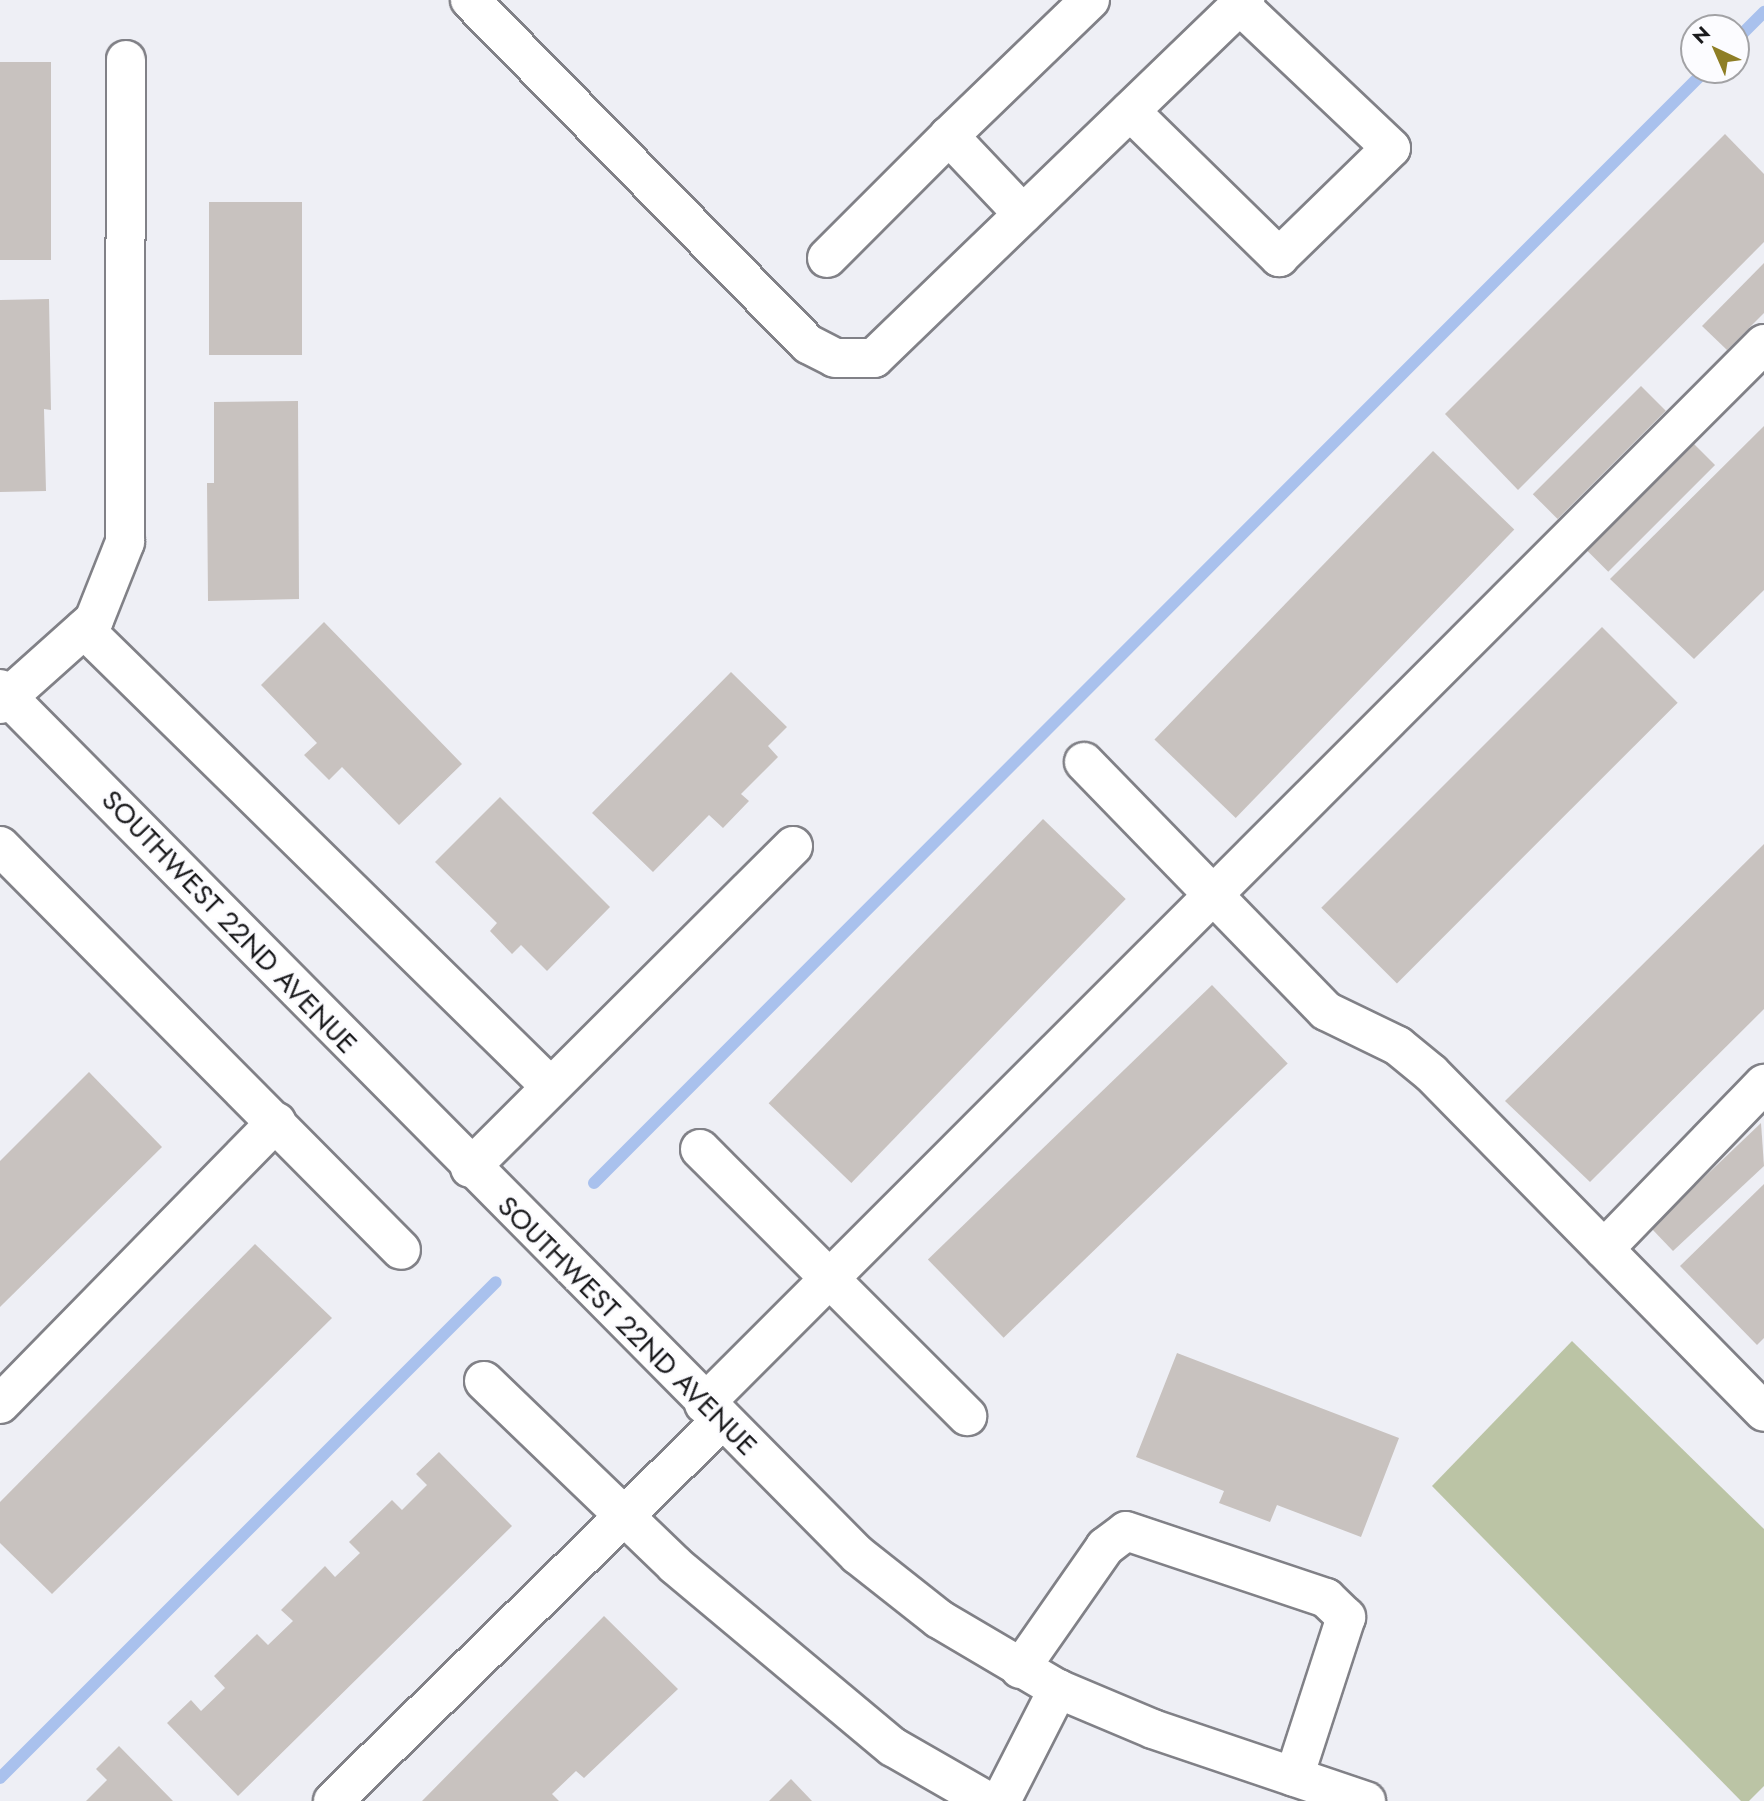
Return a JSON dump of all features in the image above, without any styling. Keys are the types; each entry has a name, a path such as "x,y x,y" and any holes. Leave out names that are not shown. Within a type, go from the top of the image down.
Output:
{"street":[{"path":"470,0 808,344 835,358 874,358 1242,2 1391,148 1279,257 1130,111"},
{"path":"827,258 1090,0"},
{"path":"3,697 94,620 125,542 126,60"},
{"path":"950,136 1023,214"},
{"path":"333,1801 624,1516 830,1279 1764,344"},
{"path":"84,629 550,1086"},
{"name":"SOUTHWEST 22ND AVENUE","path":"3,697 713,1413 858,1555 939,1619 1058,1689 1153,1729 1366,1801"},
{"path":"1084,762 1326,1011 1398,1046 1431,1073 1764,1412"},
{"path":"0,846 401,1250"},
{"path":"470,1168 793,846"},
{"path":"1604,1249 1764,1084"},
{"path":"0,1404 276,1122"},
{"path":"699,1150 967,1416"},
{"path":"484,1381 675,1565 892,1747 987,1801"},
{"path":"1020,1669 1105,1547 1126,1531 1326,1598 1346,1617 1294,1777"},
{"path":"1001,1801 1058,1689"}],"green space":[{"path":"1572,1341 1764,1529 1764,1786 1749,1801 1741,1801 1432,1486"}],"building":[{"path":"0,62 51,62 51,260 0,260"},
{"path":"1725,134 1764,174 1764,242 1518,490 1445,414"},
{"path":"209,202 302,202 302,355 209,355"},
{"path":"1764,263 1764,313 1727,350 1702,326"},
{"path":"49,299 51,410 44,409 46,491 0,492 0,300"},
{"path":"1641,386 1666,411 1558,519 1533,494"},
{"path":"298,401 299,599 208,601 207,483 214,483 214,402"},
{"path":"1764,426 1764,590 1694,659 1610,579"},
{"path":"1691,441 1715,465 1608,572 1584,548"},
{"path":"1433,451 1514,529 1236,818 1154,739"},
{"path":"324,622 462,764 399,825 342,767 329,780 304,755 317,743 261,685"},
{"path":"1602,627 1678,703 1397,983 1321,908"},
{"path":"731,672 787,727 768,746 778,757 741,794 749,801 723,828 709,815 653,872 592,813"},
{"path":"500,797 610,907 547,971 521,945 512,954 490,931 497,923 435,862"},
{"path":"1043,819 1126,899 851,1183 769,1103"},
{"path":"1764,844 1764,1009 1590,1182 1505,1101"},
{"path":"1212,985 1288,1063 1004,1338 928,1259"},
{"path":"89,1072 162,1147 0,1307 0,1161"},
{"path":"1761,1123 1764,1166 1673,1251 1651,1228"},
{"path":"1764,1184 1764,1338 1757,1345 1680,1266"},
{"path":"255,1244 332,1318 52,1594 0,1543 0,1502"},
{"path":"1177,1353 1399,1438 1361,1537 1277,1505 1270,1522 1219,1503 1224,1491 1136,1457"},
{"path":"439,1452 512,1526 238,1796 167,1723 191,1700 201,1711 225,1688 214,1676 257,1634 268,1645 293,1621 281,1610 325,1566 335,1577 360,1553 349,1542 392,1500 402,1510 427,1485 416,1474"},
{"path":"604,1616 678,1689 584,1778 576,1771 552,1794 559,1801 422,1801"},
{"path":"119,1746 173,1801 86,1801 107,1780 96,1769"},
{"path":"791,1779 812,1801 769,1801"}],"waterway":[{"path":"1750,26 1764,12"},
{"path":"594,1183 1692,84"},
{"path":"0,1778 496,1282"}]}
